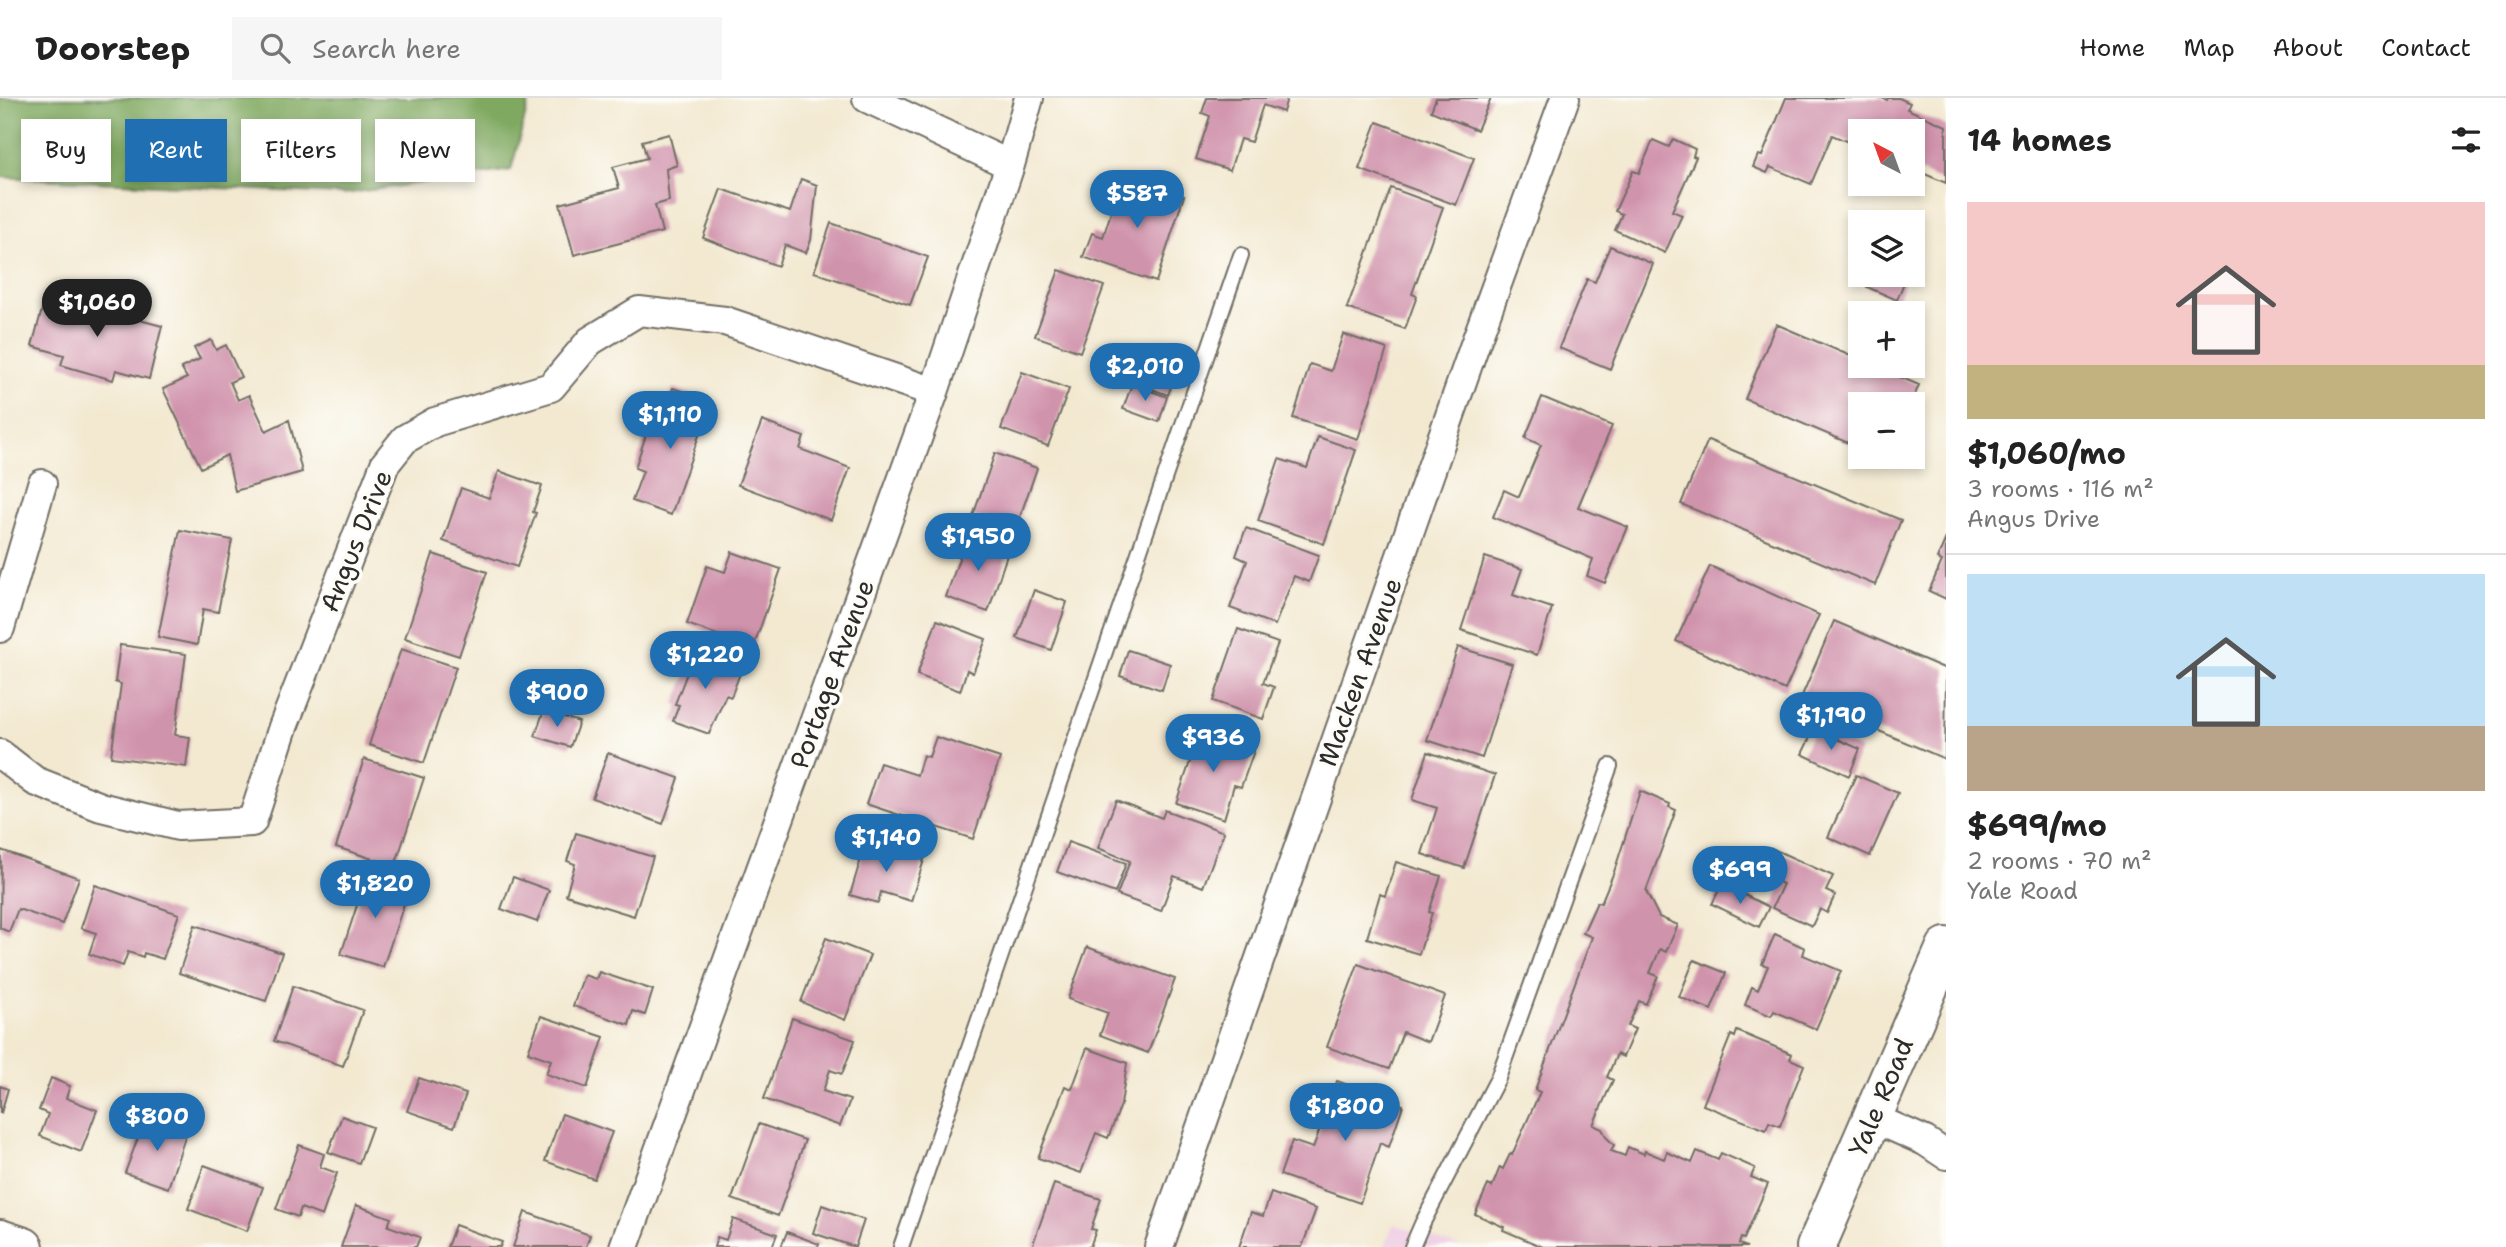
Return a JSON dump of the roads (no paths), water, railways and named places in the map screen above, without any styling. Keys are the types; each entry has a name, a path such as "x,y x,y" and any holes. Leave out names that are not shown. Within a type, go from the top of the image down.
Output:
{"main road":[{"name":"Yale Road","path":"1816,1247 1946,947"},
{"path":"0,1239 24,1247"}],"street":[{"path":"867,98 1010,165"},
{"name":"Portage Avenue","path":"624,1247 934,392 1010,165 1029,98"},
{"name":"Macken Avenue","path":"1159,1247 1474,346 1565,98"},
{"name":"Angus Drive","path":"0,754 35,781 101,807 178,826 252,822 283,727 385,464 405,439 435,422 551,387 590,341 639,311 725,321 934,392"},
{"path":"0,628 42,484"},
{"path":"1873,1118 1925,1141 1946,1154"}],"lane":[{"path":"901,1247 1241,255"},
{"path":"1412,1247 1498,1078 1610,766"}]}
